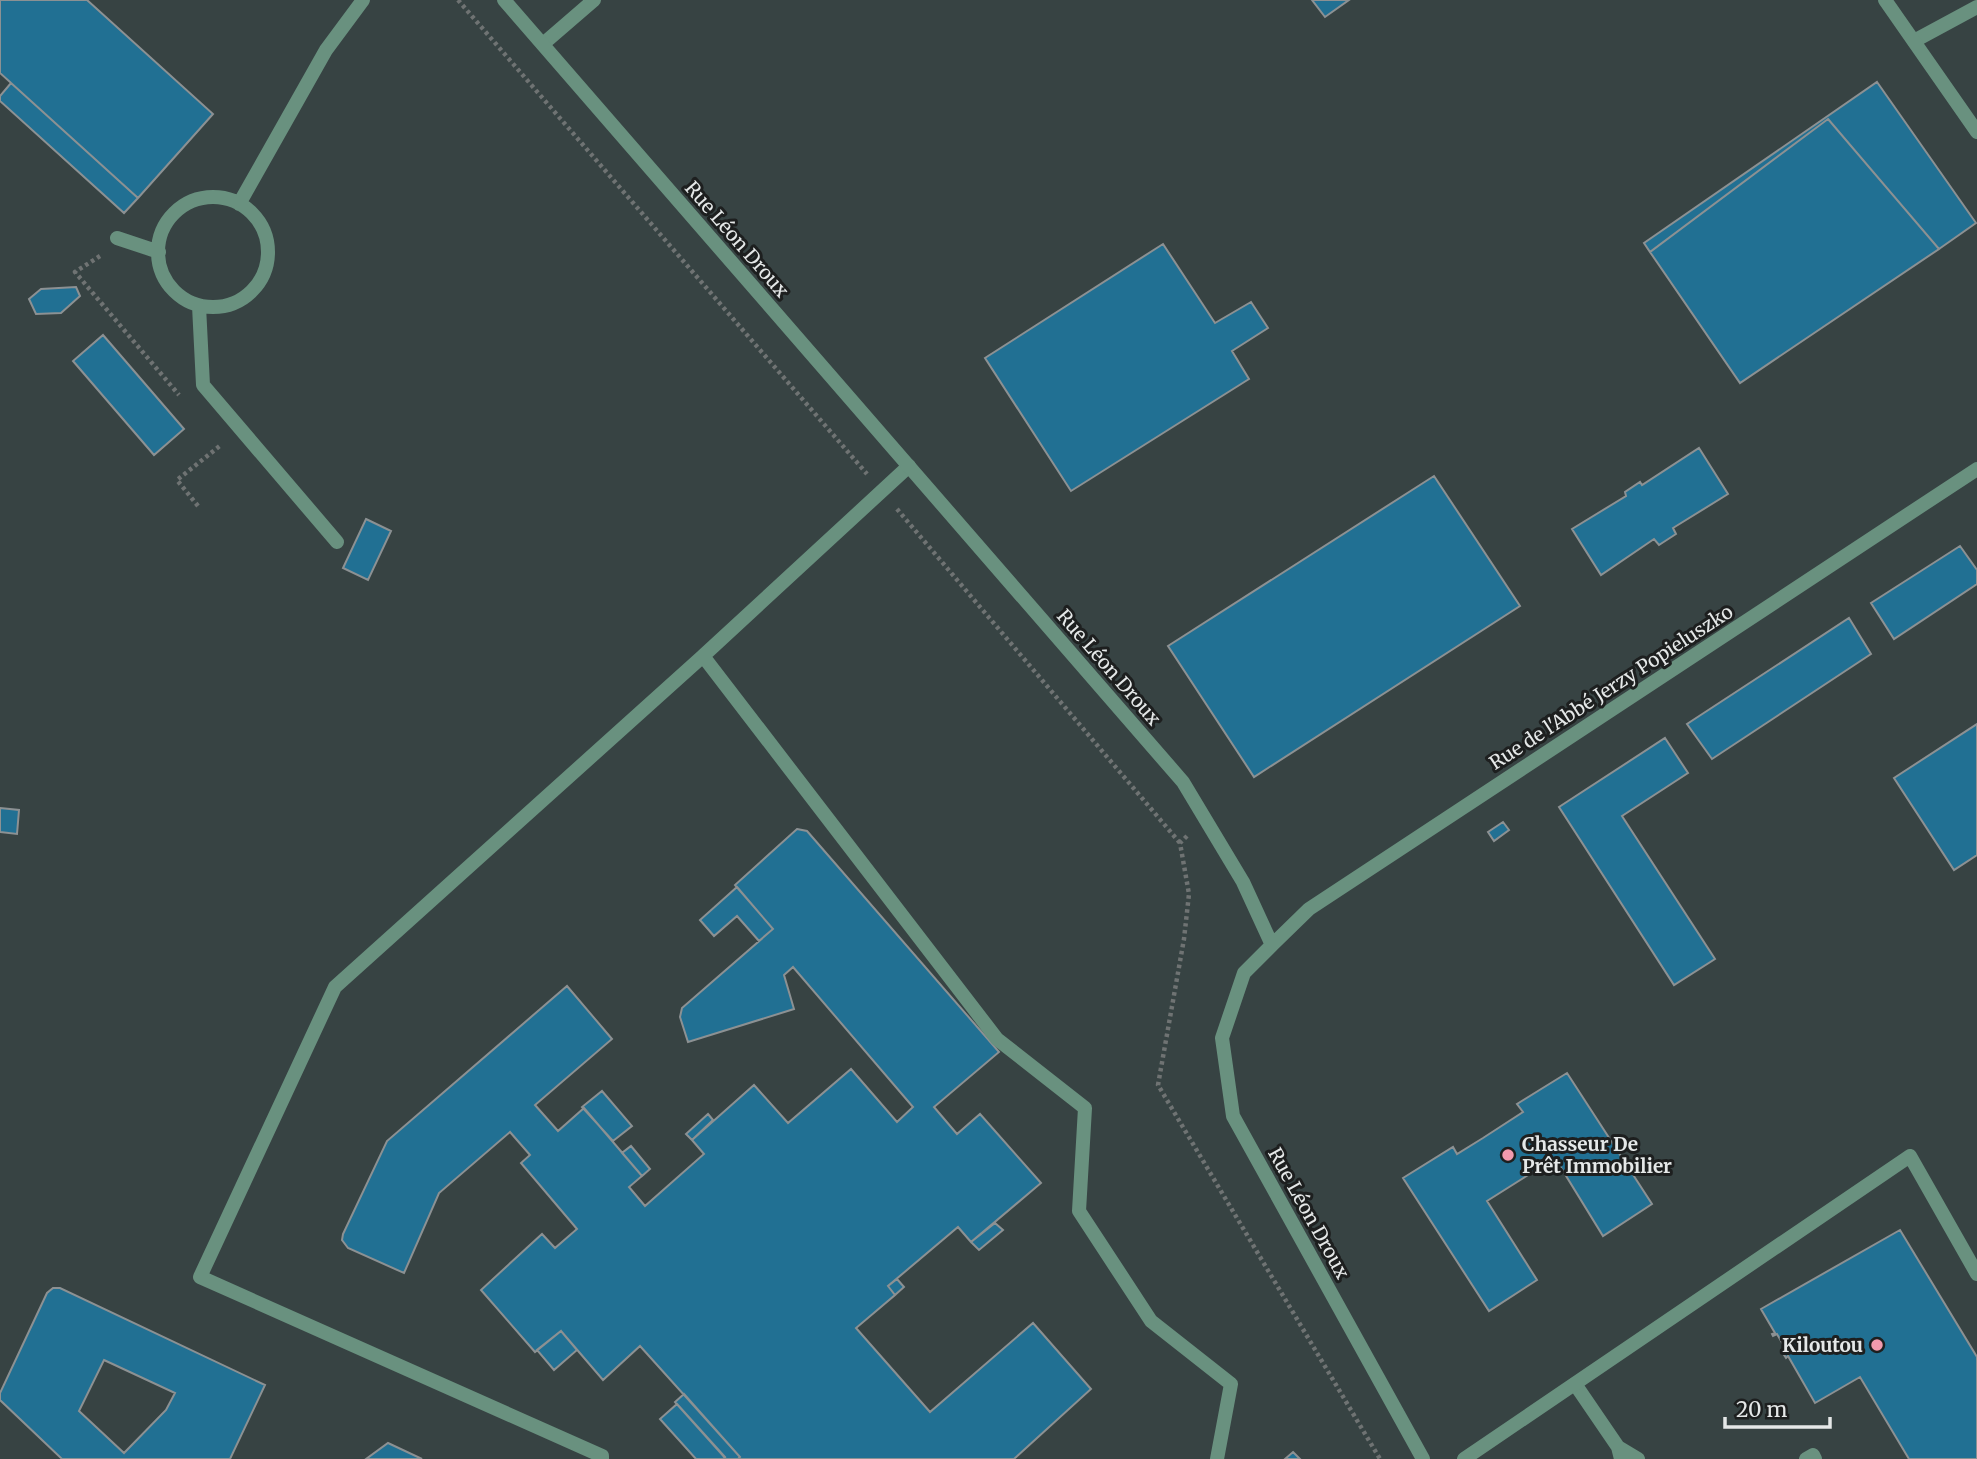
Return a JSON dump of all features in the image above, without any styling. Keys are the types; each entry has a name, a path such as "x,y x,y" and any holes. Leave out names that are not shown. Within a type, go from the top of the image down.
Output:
{"street":[{"path":"239,204 326,50 363,0"},
{"name":"Rue Léon Droux","path":"504,0 1183,782 1243,881 1272,945 1244,973 1222,1038 1233,1116 1423,1459"},
{"path":"543,44 594,0"},
{"path":"1885,0 1977,132"},
{"path":"1914,41 1977,7"},
{"path":"211,196 234,200 239,204 254,214 265,231 269,251 266,271 256,289 239,301 220,307 199,306 180,297 167,282 159,263 159,239 170,217 188,202 211,196"},
{"path":"120,239 159,252"},
{"path":"199,306 203,385 337,542"},
{"path":"602,1459 602,1456 200,1277 335,987 703,656 909,466"},
{"name":"Rue de l'Abbé Jerzy Popieluszko","path":"1272,945 1308,909 1977,469"},
{"path":"703,656 997,1039 1085,1108 1080,1211 1152,1321 1231,1384 1217,1459"},
{"path":"1464,1459 1910,1156 1977,1274"},
{"path":"1575,1384 1619,1453 1637,1459"},
{"path":"1806,1459 1813,1455 1815,1459"}],"path":[{"path":"458,0 882,491 1180,843"},
{"path":"120,239 75,272 187,404"},
{"path":"198,506 177,480 221,444 230,455"}],"shaded area":[{"path":"0,0 1977,0 1977,1459 0,1459"}],"building":[{"path":"0,0 87,0 213,114 138,198 0,73"},
{"path":"1312,0 1349,0 1325,17"},
{"path":"1877,82 1976,223 1939,249 1828,119 1650,252 1644,243"},
{"path":"11,83 138,198 124,213 0,101 0,96"},
{"path":"1828,119 1939,249 1740,383 1650,252"},
{"path":"1163,244 1215,323 1251,302 1268,328 1232,351 1249,379 1071,491 985,358"},
{"path":"76,287 80,296 61,313 36,314 29,299 41,289"},
{"path":"103,335 184,429 154,455 73,361"},
{"path":"1699,448 1728,494 1673,528 1676,534 1659,545 1654,539 1601,575 1572,529 1626,496 1625,492 1640,482 1642,485"},
{"path":"1434,476 1520,606 1254,777 1168,646"},
{"path":"366,519 391,531 368,580 343,568"},
{"path":"1960,546 1977,570 1977,584 1894,639 1871,603"},
{"path":"1849,618 1871,654 1712,759 1687,724"},
{"path":"1977,724 1977,855 1954,870 1894,778"},
{"path":"1665,738 1688,773 1622,816 1715,959 1674,985 1559,807"},
{"path":"0,808 19,810 17,834 0,832"},
{"path":"1503,822 1509,830 1494,841 1488,832"},
{"path":"797,829 807,831 999,1052 934,1107 957,1134 980,1114 1041,1183 971,1242 958,1227 888,1286 895,1295 856,1328 930,1412 1033,1323 1091,1389 1014,1459 738,1459 740,1457 640,1346 603,1380 561,1331 535,1352 481,1290 542,1234 555,1248 577,1229 521,1163 530,1155 510,1132 439,1193 404,1273 348,1248 342,1240 387,1141 567,986 612,1039 535,1105 558,1131 584,1108 642,1176 629,1187 645,1206 704,1154 692,1140 754,1085 788,1123 851,1069 897,1122 913,1107 793,967 784,975 794,1009 688,1042 680,1017 682,1008 773,929 735,885"},
{"path":"737,887 773,929 759,941 737,916 714,936 700,920"},
{"path":"1567,1073 1652,1204 1603,1236 1555,1158 1487,1201 1537,1280 1489,1311 1403,1178 1453,1147 1457,1154 1483,1138 1523,1112 1517,1104"},
{"path":"602,1091 632,1126 613,1141 582,1107"},
{"path":"708,1114 713,1120 692,1140 686,1134"},
{"path":"631,1146 650,1169 642,1176 622,1153"},
{"path":"995,1223 1003,1230 979,1250 971,1242"},
{"name":"Kiloutou","path":"1900,1230 1977,1357 1977,1459 1909,1459 1860,1377 1815,1403 1788,1356 1786,1358 1784,1355 1788,1353 1777,1334 1773,1336 1775,1333 1761,1309"},
{"path":"897,1279 904,1287 895,1295 888,1286"},
{"path":"53,1288 60,1288 265,1385 230,1459 62,1459 0,1400 0,1393 47,1293","holes":["104,1360 175,1393 166,1410 124,1453 79,1411"]},
{"path":"561,1331 577,1350 554,1370 537,1350"},
{"path":"684,1394 740,1457 738,1459 726,1459 675,1402"},
{"path":"677,1404 725,1457 723,1459 696,1459 660,1419"},
{"path":"388,1443 422,1459 366,1459"},
{"path":"1293,1452 1300,1459 1285,1459"}],"place":[{"name":"Chasseur De Prêt Immobilier","path":"1508,1155"},
{"name":"Kiloutou","path":"1877,1345"}]}
